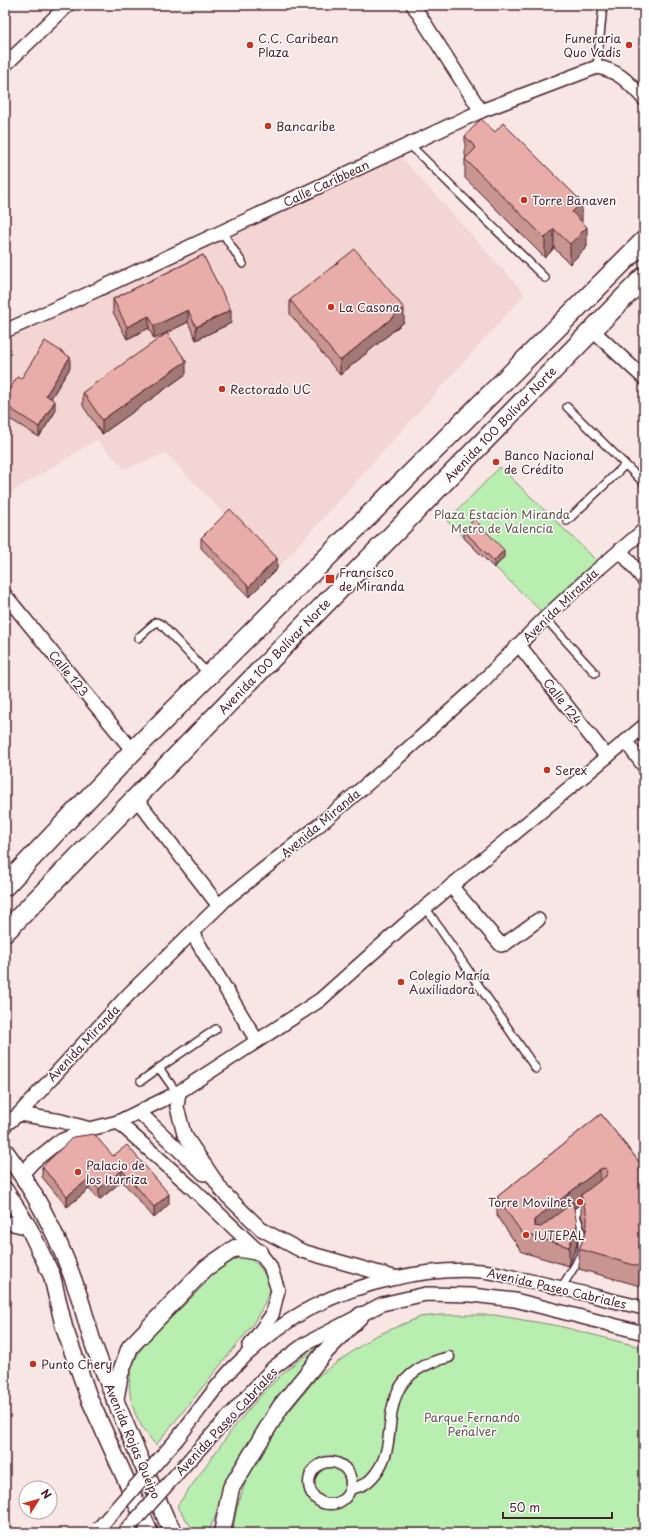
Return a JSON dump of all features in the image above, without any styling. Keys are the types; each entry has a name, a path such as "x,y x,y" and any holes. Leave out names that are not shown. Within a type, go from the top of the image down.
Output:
{"main road":[{"path":"5,886 133,751 644,241"},
{"name":"Avenida 100 Bolívar Norte","path":"5,932 135,797 644,277"}],"street":[{"path":"5,65 68,5"},
{"path":"413,5 481,111"},
{"path":"597,67 610,70 621,76 644,99"},
{"name":"Calle Caribbean","path":"5,331 481,111 597,67"},
{"path":"592,330 644,378"},
{"name":"Avenida Miranda","path":"5,1125 19,1114 128,995 219,906 393,762 476,688 545,618 644,530"},
{"path":"620,550 644,580"},
{"name":"Calle 123","path":"5,595 133,751"},
{"name":"Calle 124","path":"519,645 607,757"},
{"path":"22,1174 58,1142 90,1129 118,1122 178,1092 320,1000 425,907 644,726"},
{"path":"626,742 644,766"},
{"path":"135,797 219,906"},
{"path":"451,886 501,945 505,944 538,920"},
{"path":"192,933 257,1041"},
{"path":"178,1092 177,1107 184,1134 223,1192"},
{"path":"139,1112 261,1229 302,1251 397,1278"},
{"path":"19,1114 61,1121 90,1129"},
{"path":"118,1122 259,1252 270,1266 278,1290 272,1315 234,1367"},
{"name":"Avenida Rojas Queipo","path":"5,1151 22,1174 52,1227 78,1292 92,1342 115,1401 167,1521 175,1533"},
{"name":"Avenida Rojas Queipo","path":"5,1190 29,1228 52,1276 64,1327 89,1398 150,1533"},
{"path":"5,1222 29,1228"},
{"path":"115,1401 120,1374 130,1347 206,1268 235,1248 259,1252"},
{"name":"Avenida Paseo Cabriales","path":"96,1531 177,1439 234,1367 257,1346 311,1308 339,1294 397,1278 418,1274 449,1270 483,1271 644,1308"},
{"name":"Avenida Paseo Cabriales","path":"124,1533 273,1368 305,1344 382,1304 426,1294 472,1295 515,1300 644,1333"},
{"path":"222,1533 231,1488 281,1406 324,1353 361,1315"},
{"path":"351,1488 360,1487 368,1482 384,1462 389,1440 393,1408 397,1392 404,1381 416,1369 431,1361 449,1357"},
{"path":"327,1461 336,1462 349,1472 352,1480 351,1488 347,1496 341,1502 325,1504 317,1500 312,1493 309,1485 309,1477 319,1464 327,1461"}],"lane":[{"path":"597,67 603,5"},
{"path":"409,144 545,278"},
{"path":"222,232 243,264"},
{"path":"567,407 644,483"},
{"path":"567,521 625,465"},
{"path":"545,618 595,673"},
{"path":"138,638 156,622 160,624 209,675"},
{"path":"425,907 536,1070"},
{"path":"141,1081 216,1029"},
{"path":"159,1068 178,1092"},
{"path":"569,1218 597,1196"},
{"path":"560,1288 581,1255 583,1244 582,1230 575,1213"}],"shaded area":[{"name":"Rectorado UC","path":"401,157 525,294 277,569 166,453 125,469 96,440 5,496 5,338"}],"green space":[{"name":"Plaza Estación Miranda Metro de Valencia","path":"500,467 598,562 544,614 447,521"},
{"path":"246,1256 262,1269 271,1288 263,1307 251,1327 156,1445 140,1422 130,1397 131,1371 136,1358 151,1337 222,1267 236,1259"},
{"name":"Parque Fernando Peñalver","path":"440,1315 494,1315 559,1326 644,1348 644,1533 232,1533 237,1507 245,1483 274,1430 318,1376 373,1337 420,1317"},
{"path":"316,1348 230,1482 208,1533 195,1533 177,1506 223,1441 257,1400 295,1363"}],"building":[{"name":"Torre Banaven","path":"481,119 495,132 503,123 582,202 572,212 587,227 570,244 554,229 545,238 465,159 476,148 465,136"},
{"path":"355,249 404,308 340,361 290,300"},
{"path":"203,255 231,310 196,327 188,310 154,326 149,316 127,327 113,299"},
{"path":"167,333 186,361 102,420 83,392"},
{"path":"45,341 70,357 46,395 55,401 39,427 5,405 5,397 17,377 21,379"},
{"path":"230,509 277,558 249,587 201,538"},
{"path":"474,519 504,550 494,561 464,531"},
{"name":"Torre Movilnet","path":"601,1114 644,1168 644,1268 579,1249 585,1235 587,1225 587,1216 581,1195 606,1176 608,1172 605,1168 600,1169 534,1220 534,1226 541,1227 573,1202 577,1225 569,1247 522,1233 497,1197"},
{"path":"94,1134 113,1156 127,1145 169,1194 154,1207 122,1170 99,1189 89,1179 67,1196 42,1167 73,1137"}],"place":[{"name":"C.C. Caribean Plaza","path":"250,45"},
{"name":"Funeraria Quo Vadis","path":"629,45"},
{"name":"Bancaribe","path":"268,126"},
{"name":"Torre Banaven","path":"524,200"},
{"name":"La Casona","path":"331,307"},
{"name":"Rectorado UC","path":"222,389"},
{"name":"Banco Nacional de Crédito","path":"496,462"},
{"name":"Francisco de Miranda","path":"330,579"},
{"name":"Serex","path":"547,770"},
{"name":"Colegio María Auxiliadora","path":"401,982"},
{"name":"Palacio de los Iturriza","path":"78,1172"},
{"name":"Torre Movilnet","path":"580,1202"},
{"name":"IUTEPAL","path":"526,1235"},
{"name":"Punto Chery","path":"33,1364"}]}
